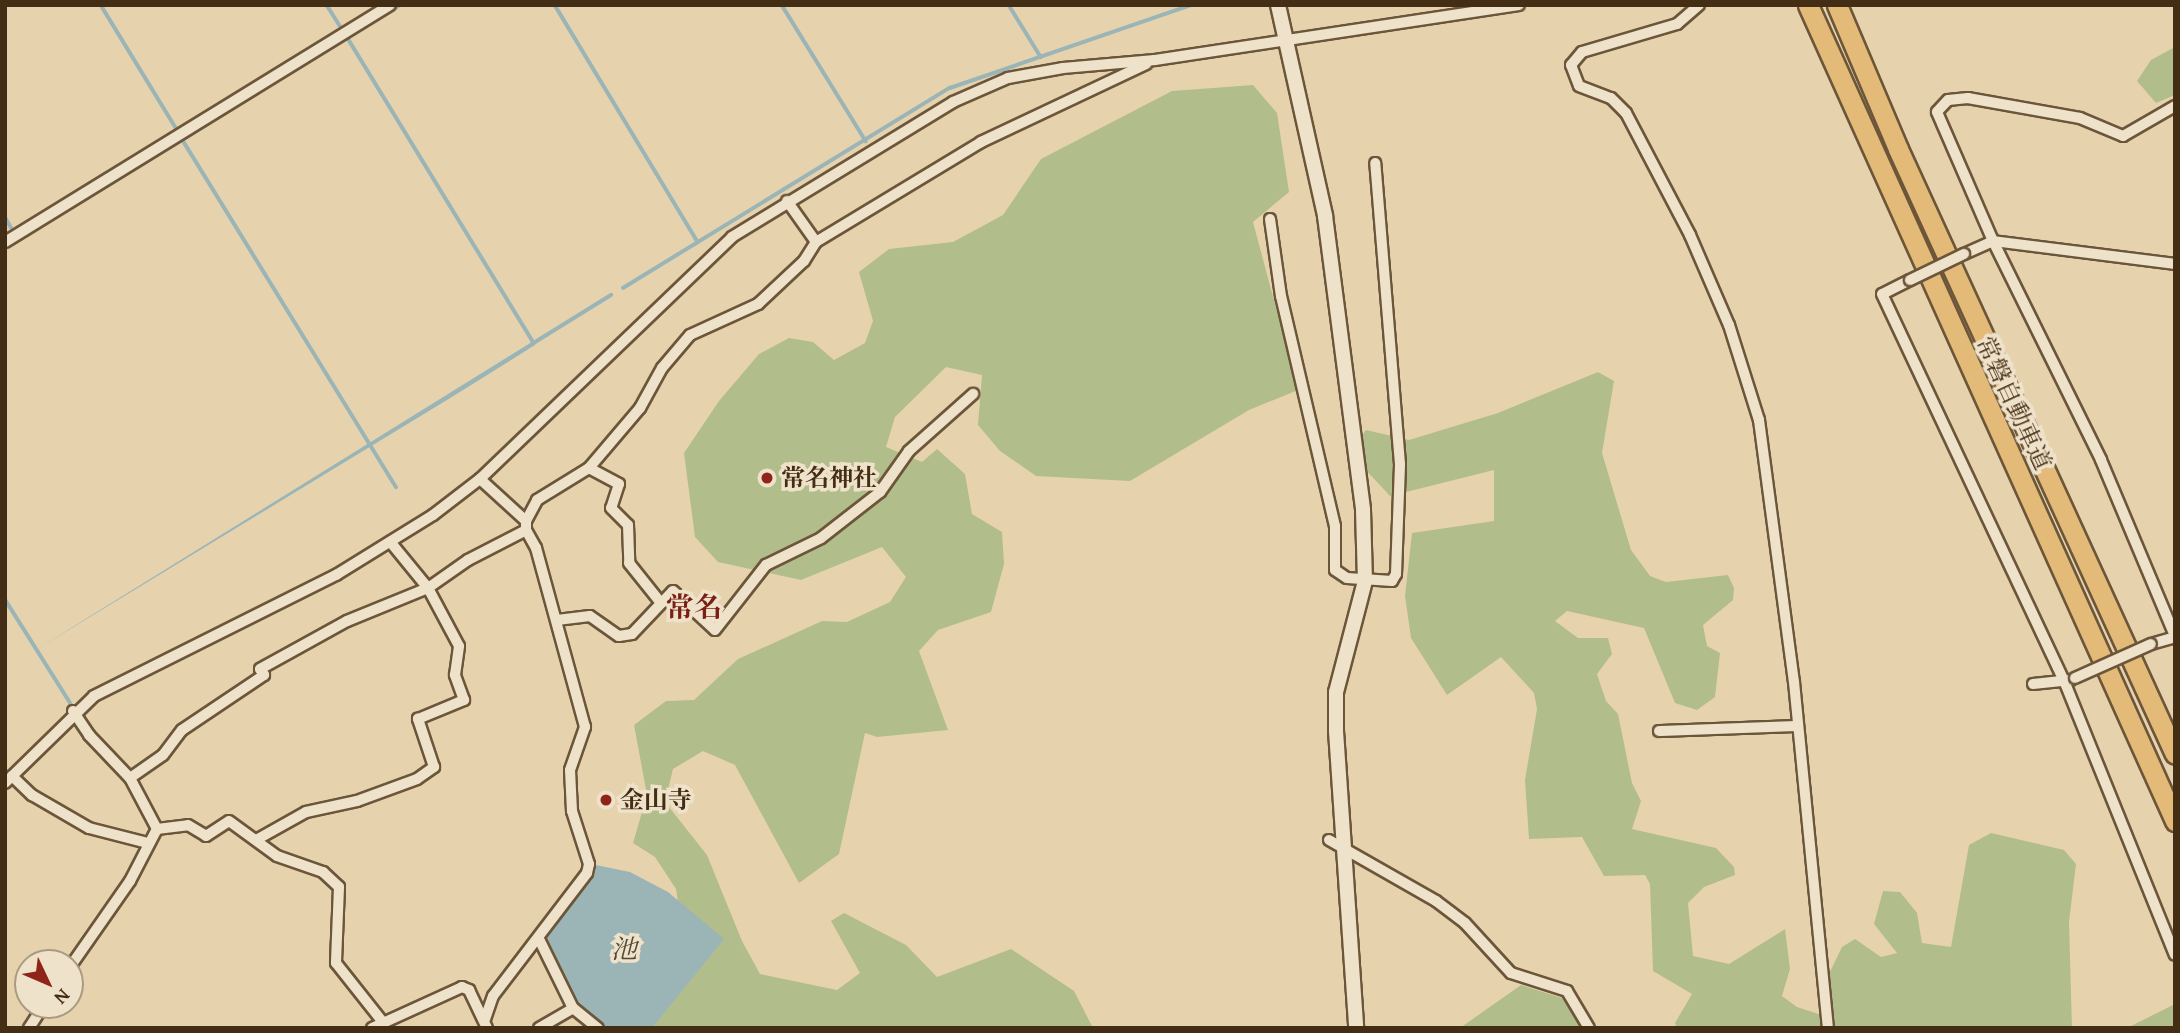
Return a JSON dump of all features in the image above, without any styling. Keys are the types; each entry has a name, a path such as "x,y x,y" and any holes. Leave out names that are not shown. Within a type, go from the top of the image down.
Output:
{"highway":[{"name":"常磐自動車道","path":"1837,5 1898,149 2175,754"},
{"name":"常磐自動車道","path":"1810,9 2175,821"}],"street":[{"path":"5,242 390,5"},
{"path":"1278,5 1325,216 1363,510 1365,581 1336,692 1343,852 1356,1028"},
{"path":"148,843 89,828 9,779 74,711 94,695 392,544 480,479 732,237 787,201 953,103 1008,78 1063,68 1155,60 1519,5"},
{"path":"1699,5 1677,24 1582,52 1571,65 1572,78 1579,86 1611,98 1626,113 1690,235 1729,325 1759,420 1771,481 1828,1028"},
{"path":"130,778 163,755 182,730 264,675 260,669 347,621 428,588 468,560 526,526 537,500 589,468 640,408 662,368 690,335 758,304 804,261 816,242 981,142 1155,60"},
{"path":"2033,684 2070,681 2151,644 2175,637 2101,460 1993,241 1937,112 1948,100 1968,99 2080,118 2123,136 2175,106"},
{"path":"1270,219 1281,296 1335,526 1335,570 1339,576 1385,583 1396,574 1399,504 1384,226 1375,163"},
{"path":"787,201 816,242"},
{"path":"2175,264 1993,241 1882,294 2070,681 2175,955"},
{"path":"557,620 590,616 619,636 632,634 673,591 715,630 766,565 821,538 880,492 909,451 973,394"},
{"path":"589,468 619,484 611,508 628,525 629,563 661,603"},
{"path":"480,479 526,526 557,620 585,727 570,770 572,811 589,864 587,873 540,939 493,996 486,1023"},
{"path":"256,840 306,812 357,801 417,779 434,767 418,719 464,700 456,675 459,646 428,588 392,544"},
{"path":"74,711 89,735 130,778 157,829"},
{"path":"1659,731 1798,726"},
{"path":"83,949 130,881 157,829 188,825 206,835 229,821 277,856 323,872 339,887 336,963 377,1024 462,987 468,990 486,1023"},
{"path":"1329,841 1343,852 1401,878 1436,901 1465,923 1511,973 1567,991 1589,1027"},
{"path":"540,939 573,1008 598,1028"},
{"path":"539,1028 573,1008"}],"green space":[{"path":"2175,47 2175,95 2156,103 2137,81 2151,60"},
{"path":"1253,85 1277,113 1289,192 1253,222 1298,390 1249,410 1130,481 1036,476 1000,451 978,425 982,375 946,367 895,417 886,447 922,462 937,449 965,474 972,514 1002,532 1004,564 991,612 938,630 919,651 948,730 877,737 865,733 839,854 799,883 735,765 703,751 673,769 665,802 707,855 742,941 760,974 837,990 860,973 831,921 844,913 906,945 937,977 1011,949 1074,991 1093,1028 641,1028 684,940 676,889 655,857 633,843 647,795 634,725 666,701 694,700 738,659 822,621 847,622 890,602 906,577 882,547 801,580 718,562 695,537 684,453 719,401 759,354 789,338 813,342 834,360 865,343 873,321 859,272 889,249 953,242 1003,215 1041,159 1172,91"},
{"path":"1598,372 1614,381 1602,453 1631,550 1650,576 1666,582 1728,575 1734,588 1733,600 1703,625 1707,646 1720,653 1715,697 1697,710 1675,703 1644,628 1567,611 1555,621 1578,638 1608,638 1612,654 1597,674 1606,701 1618,714 1632,783 1641,801 1632,829 1716,848 1734,867 1735,875 1704,887 1688,903 1693,956 1729,964 1785,929 1790,969 1782,996 1797,1007 1831,1018 1827,978 1842,947 1855,939 1881,957 1897,953 1874,924 1883,891 1900,892 1917,913 1922,943 1951,947 1969,845 1991,833 2064,850 2076,864 2069,922 2072,1028 1677,1028 1675,1023 1692,994 1653,971 1650,884 1645,875 1604,876 1582,837 1529,839 1525,780 1537,709 1534,693 1501,657 1447,695 1411,638 1405,596 1412,533 1494,521 1494,470 1390,496 1350,453 1366,430 1409,440 1498,413"},
{"path":"1521,985 1568,1000 1582,1019 1579,1028 1460,1028"},
{"path":"2175,1004 2175,1028 2127,1028"}],"water":[{"path":"535,340 535,345 447,400 34,651"},
{"name":"池","path":"591,864 630,872 668,892 724,939 652,1028 603,1028 575,1006 542,940"}],"waterway":[{"path":"101,5 176,128"},
{"path":"327,5 340,26"},
{"path":"345,39 400,5"},
{"path":"555,5 698,242"},
{"path":"782,5 866,141"},
{"path":"1009,5 1041,57"},
{"path":"623,288 950,88 1191,5"},
{"path":"349,40 534,343"},
{"path":"107,186 258,93"},
{"path":"184,142 396,487"},
{"path":"5,248 93,194"},
{"path":"5,217 11,227"},
{"path":"532,344 611,295"},
{"path":"5,599 71,704"}],"place":[{"name":"常名神社","path":"767,478"},
{"name":"金山寺","path":"606,800"}],"district":[{"name":"常名","path":"694,607"}]}
